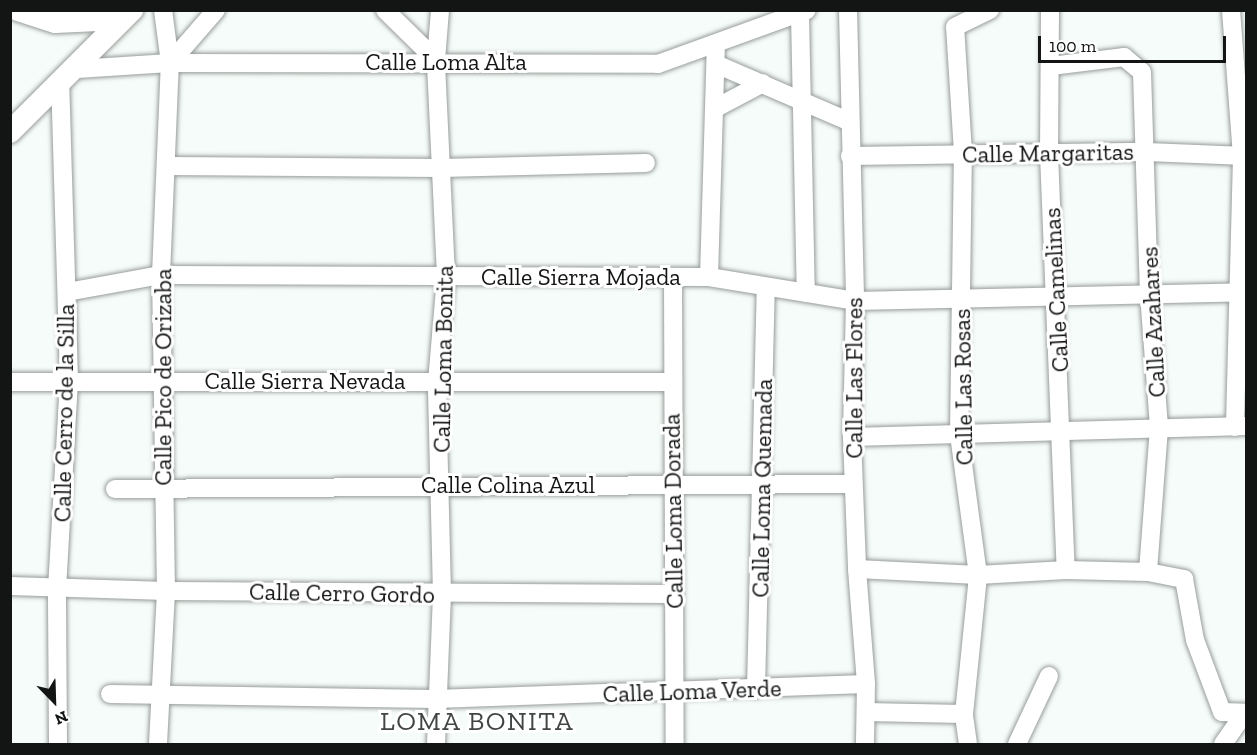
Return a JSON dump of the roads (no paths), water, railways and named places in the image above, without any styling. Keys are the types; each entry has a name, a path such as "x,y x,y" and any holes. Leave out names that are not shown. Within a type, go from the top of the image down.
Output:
{"main road":[{"path":"18,10 55,22 98,20 123,10"},
{"path":"10,132 132,10"}],"street":[{"name":"Calle Pico de Orizaba","path":"158,744 157,693 166,591 161,275 170,63 163,10"},
{"path":"170,63 216,10"},
{"path":"385,10 436,60"},
{"name":"Calle Loma Bonita","path":"436,744 435,699 442,594 437,382 446,276 436,60 440,10"},
{"name":"Calle Las Flores","path":"848,10 855,301 853,484 866,684 866,744"},
{"name":"Calle Las Rosas","path":"968,744 964,714 978,575 959,434 963,153 955,27 990,10"},
{"name":"Calle Camelinas","path":"1050,10 1049,154 1063,430 1066,570"},
{"path":"852,437 1241,427 1244,156 1231,10"},
{"name":"Calle Loma Alta","path":"68,76 170,63 436,60 658,64 803,13"},
{"path":"803,13 802,98 806,293"},
{"path":"709,277 716,45"},
{"name":"Calle Azahares","path":"1051,66 1124,57 1142,72 1147,152 1149,294 1159,428 1148,572"},
{"path":"716,64 802,98 850,122"},
{"name":"Calle Cerro de la Silla","path":"58,744 57,589 69,380 68,76"},
{"path":"714,109 763,83"},
{"name":"Calle Margaritas","path":"850,156 1147,152 1244,156"},
{"path":"167,166 441,168 646,163"},
{"name":"Calle Sierra Mojada","path":"67,292 120,285 161,275 709,277 855,301 1242,292"},
{"name":"Calle Loma Dorada","path":"673,278 671,382 674,486 675,744"},
{"name":"Calle Loma Quemada","path":"756,689 764,486 766,287"},
{"name":"Calle Sierra Nevada","path":"10,382 69,380 671,382"},
{"name":"Calle Colina Azul","path":"115,489 164,486 441,484 764,486 853,484"},
{"path":"857,569 978,575 1066,570 1148,572 1184,579 1195,640 1222,712 1245,713"},
{"name":"Calle Cerro Gordo","path":"10,586 166,591 673,594"},
{"path":"1017,744 1049,676"},
{"name":"Calle Loma Verde","path":"110,694 435,699 675,693 866,684"},
{"path":"866,712 964,714"},
{"path":"1223,744 1245,713"}],"district":[{"name":"LOMA BONITA","path":"477,722"}]}
